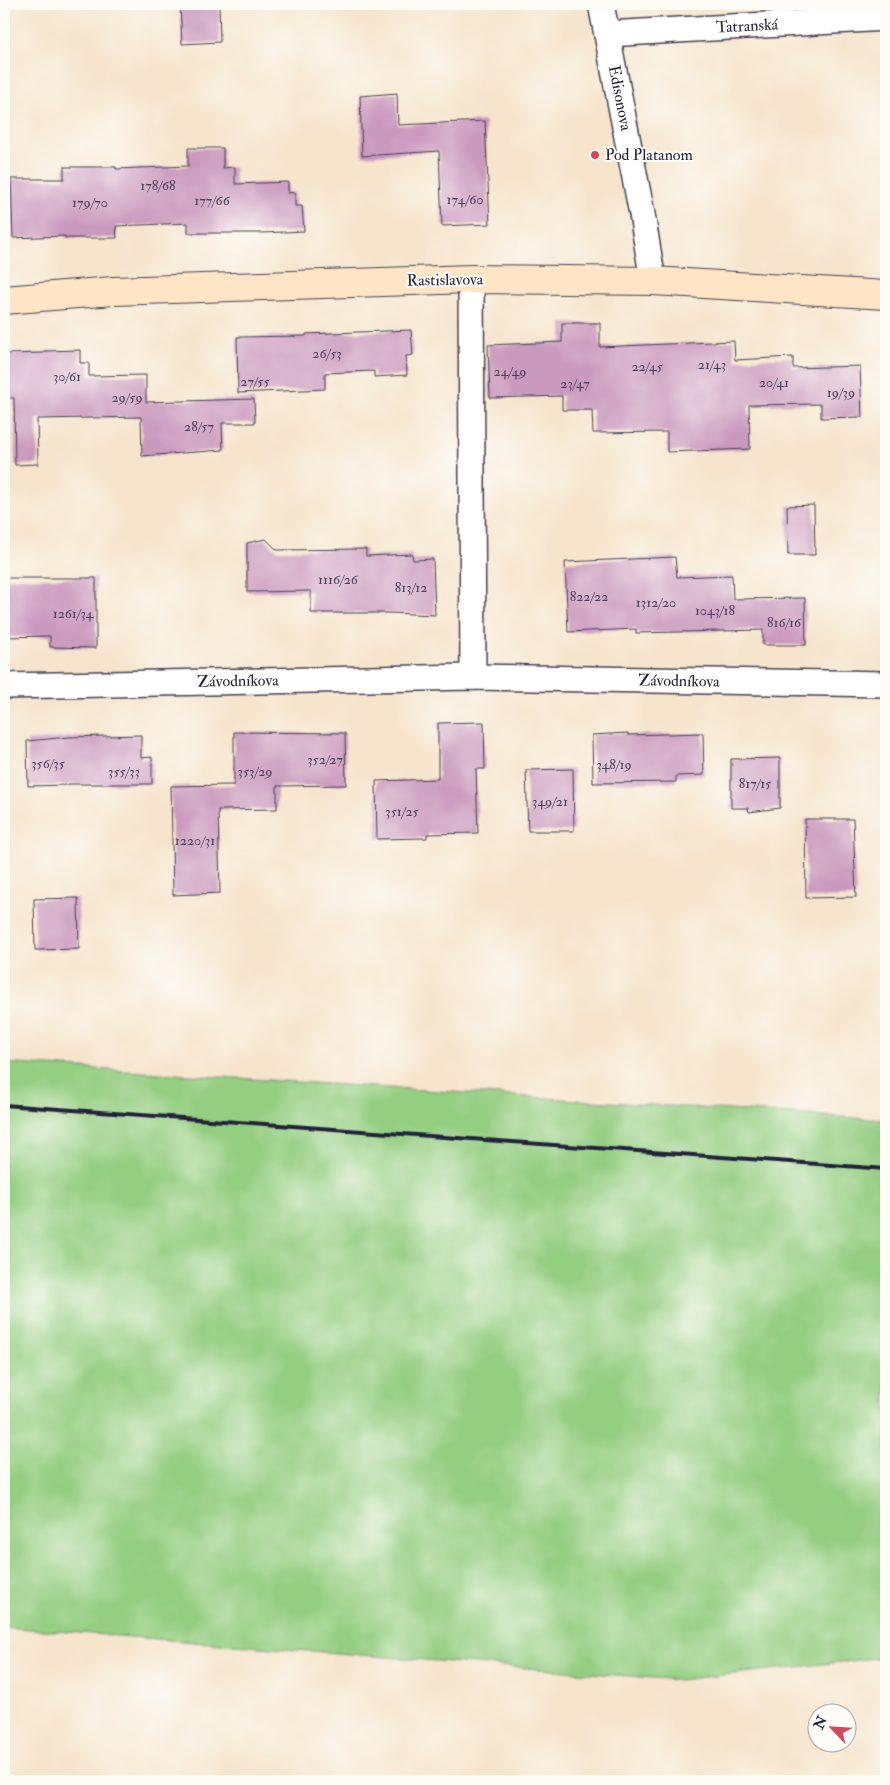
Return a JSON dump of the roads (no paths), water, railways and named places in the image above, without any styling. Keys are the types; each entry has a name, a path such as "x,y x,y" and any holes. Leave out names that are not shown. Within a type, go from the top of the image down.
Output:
{"street":[{"name":"Edisonova","path":"601,4 642,214 653,281"},
{"name":"Tatranská","path":"607,34 886,18"},
{"name":"Rastislavova","path":"4,300 113,291 471,279 653,281 886,295"},
{"path":"471,279 472,677"},
{"name":"Závodníkova","path":"4,686 472,677 886,684"}],"railway":[{"path":"4,1105 886,1169"}],"place":[{"name":"Pod Platanom","path":"595,155"}]}
